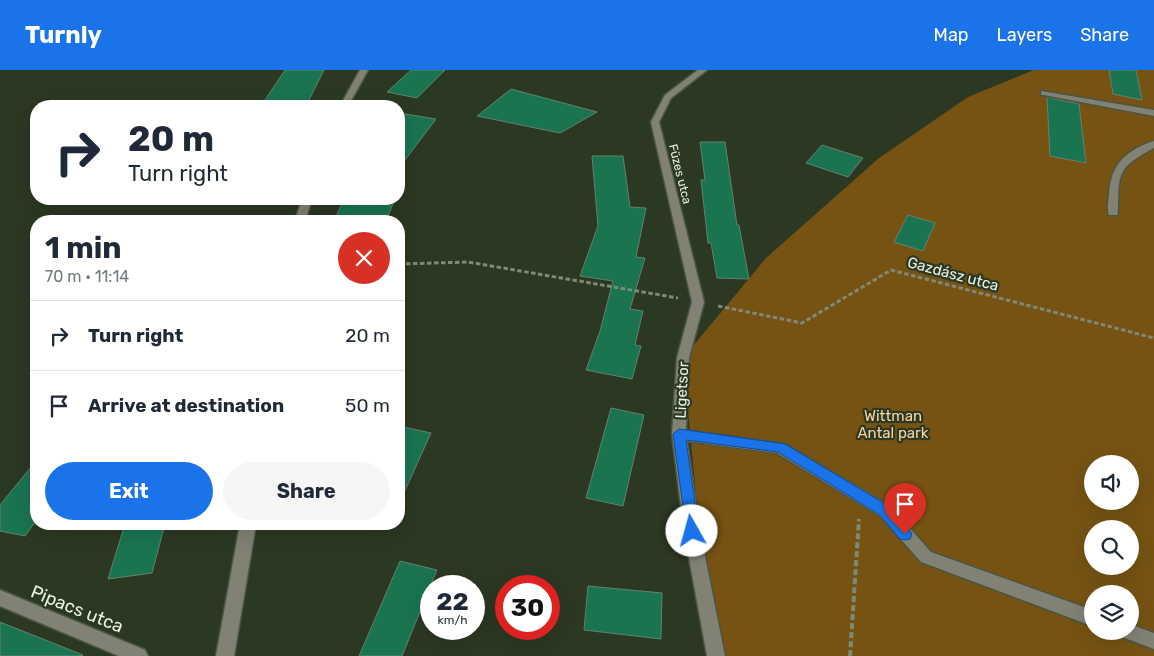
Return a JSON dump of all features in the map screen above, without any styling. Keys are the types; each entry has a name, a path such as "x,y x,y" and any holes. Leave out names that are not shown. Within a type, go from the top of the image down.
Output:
{"street":[{"path":"347,100 364,70"},
{"name":"Füzes utca","path":"698,302 655,122 668,97 703,70"},
{"path":"1044,93 1154,113"},
{"path":"1113,213 1115,174 1123,162 1154,144"},
{"name":"Ligetsor","path":"698,302 683,358 679,434 692,531 716,656"},
{"path":"679,434 780,448 885,511 926,557 1084,615"},
{"path":"225,656 247,530"},
{"name":"Pipacs utca","path":"0,598 139,656"},
{"path":"1139,635 1154,640"}],"path":[{"name":"Gazdász utca","path":"405,264 468,262 698,302 802,323 891,270 1154,338"},
{"path":"850,656 861,496"}],"green space":[{"name":"Wittman Antal park","path":"1034,70 1154,70 1154,656 716,656 707,612 683,358 766,258 879,158 968,97"}],"building":[{"path":"285,70 324,70 309,100 265,100"},
{"path":"411,70 445,70 417,98 387,92"},
{"path":"1109,70 1136,70 1142,100 1113,94"},
{"path":"511,89 597,112 560,133 477,116"},
{"path":"1047,97 1079,104 1086,163 1050,156"},
{"path":"405,114 436,119 405,160"},
{"path":"700,142 725,142 737,225 739,225 749,279 717,278 711,243 708,243 701,180 705,180"},
{"path":"822,145 863,158 848,177 806,163"},
{"path":"592,156 623,156 630,207 646,208 636,257 645,258 630,309 643,311 635,345 641,346 632,379 586,370 600,331 613,281 580,276 598,226"},
{"path":"341,205 393,205 388,215 337,215"},
{"path":"908,215 935,223 923,251 894,242"},
{"path":"611,408 644,415 623,506 586,498"},
{"path":"405,427 431,433 405,491"},
{"path":"30,468 30,529 25,536 0,531 0,505"},
{"path":"123,530 163,530 152,573 108,579"},
{"path":"400,561 437,570 435,575 420,575 420,612 402,656 359,656"},
{"path":"588,586 662,593 661,639 584,630"},
{"path":"0,622 83,655 0,656"}],"route":[{"path":"692,531 679,434 780,448 885,511 905,534"}]}
